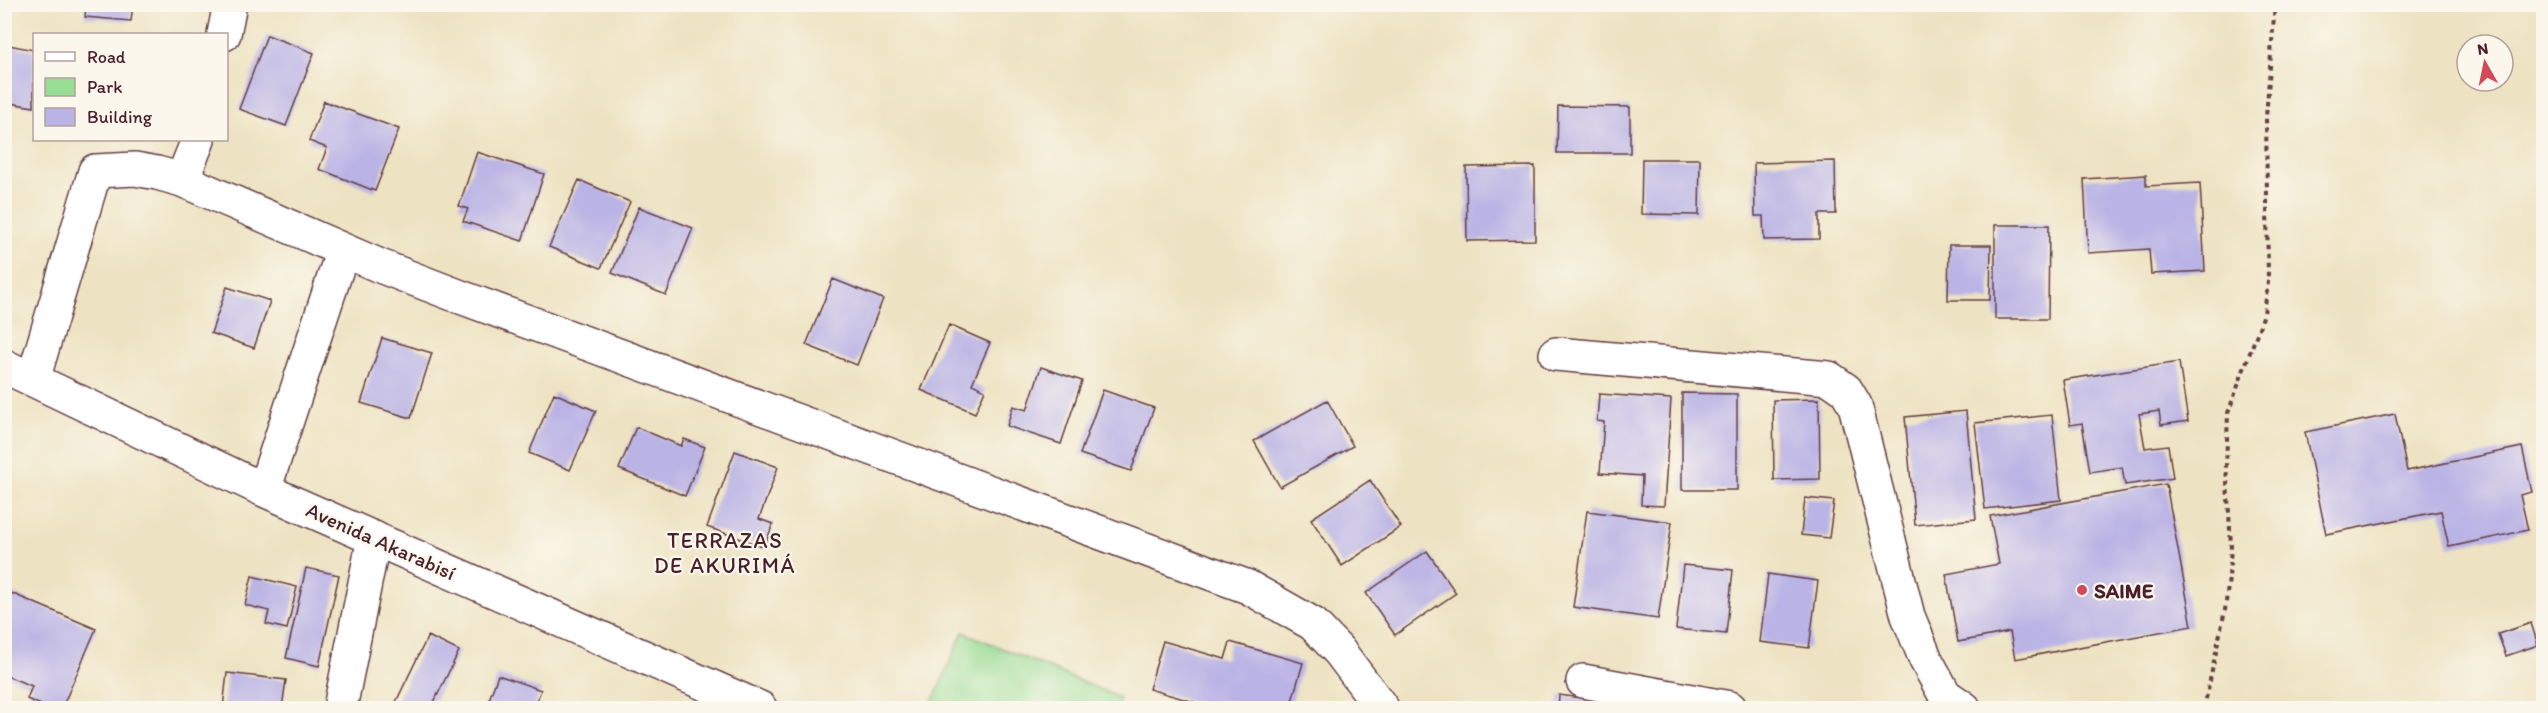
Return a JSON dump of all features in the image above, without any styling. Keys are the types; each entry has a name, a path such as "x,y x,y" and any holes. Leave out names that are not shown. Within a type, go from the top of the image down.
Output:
{"street":[{"path":"224,33 230,4"},
{"path":"182,180 198,141"},
{"path":"12,370 95,171 135,169 157,172 182,180 380,266 469,300 1248,587 1313,624 1339,651 1382,708"},
{"path":"264,490 343,249"},
{"path":"1556,354 1829,378 1846,390 1854,405 1908,616 1926,660 1945,695 1964,708"},
{"name":"Avenida Akarabisí","path":"12,370 264,490 760,708"},
{"path":"340,708 374,538"},
{"path":"1583,681 1730,708"}],"path":[{"path":"2204,708 2223,620 2229,578 2231,545 2226,466 2228,413 2264,314 2268,282 2266,117 2275,4"}],"green space":[{"path":"963,632 1120,698 1116,708 930,708"}],"building":[{"path":"86,4 133,4 131,21 85,17"},
{"path":"267,35 314,53 286,126 239,109"},
{"path":"4,44 33,50 33,107 4,102"},
{"path":"324,101 399,129 375,191 319,169 327,148 309,141"},
{"path":"1558,106 1630,107 1630,153 1557,153"},
{"path":"477,152 544,174 522,241 463,221 468,209 459,206"},
{"path":"1642,159 1700,159 1699,215 1641,214"},
{"path":"1835,161 1836,214 1819,214 1819,239 1764,240 1763,216 1755,216 1754,163"},
{"path":"1535,166 1535,240 1467,241 1466,167"},
{"path":"2146,175 2146,186 2200,183 2205,271 2151,274 2149,249 2088,253 2084,179"},
{"path":"579,180 630,202 601,268 549,247"},
{"path":"639,207 693,228 666,295 612,273"},
{"path":"1995,225 2049,225 2048,319 1995,319"},
{"path":"1949,245 1991,245 1990,300 1948,300"},
{"path":"833,279 883,299 857,365 806,345"},
{"path":"227,287 270,301 254,348 211,333"},
{"path":"949,325 990,343 972,384 985,390 975,413 921,390"},
{"path":"382,338 432,353 411,418 361,403"},
{"path":"2179,362 2188,421 2161,425 2159,411 2139,414 2145,448 2168,445 2173,478 2125,485 2122,467 2090,472 2082,423 2070,425 2063,380"},
{"path":"1041,367 1082,381 1061,444 1007,426 1013,406 1027,410"},
{"path":"1103,390 1154,408 1131,471 1080,454"},
{"path":"554,393 596,411 570,470 529,453"},
{"path":"1682,393 1737,394 1737,490 1682,490"},
{"path":"1599,394 1671,399 1664,506 1641,505 1642,476 1600,473 1604,422 1597,421"},
{"path":"1819,399 1820,479 1774,480 1773,400"},
{"path":"1327,400 1353,446 1280,487 1254,441"},
{"path":"1966,411 1976,519 1915,525 1905,417"},
{"path":"2395,414 2407,471 2522,447 2532,492 2520,495 2528,530 2449,547 2441,511 2326,534 2305,432"},
{"path":"2052,415 2061,500 1985,509 1975,423"},
{"path":"636,427 681,446 684,439 705,447 685,496 619,469"},
{"path":"735,451 778,467 759,519 773,524 764,547 707,527"},
{"path":"1370,480 1401,527 1342,566 1311,519"},
{"path":"2166,484 2192,626 2015,659 2010,632 1958,642 1946,574 1999,564 1990,516"},
{"path":"1805,498 1834,501 1829,538 1801,535"},
{"path":"1587,511 1672,522 1658,619 1573,607"},
{"path":"1427,551 1456,593 1395,635 1366,593"},
{"path":"1683,565 1733,570 1726,634 1676,629"},
{"path":"306,568 339,575 319,666 286,658"},
{"path":"1768,574 1818,581 1809,648 1760,642"},
{"path":"252,576 297,587 287,629 266,624 269,611 245,605"},
{"path":"4,590 96,629 62,708 48,708 27,699 32,686 4,675"},
{"path":"2531,623 2538,645 2506,656 2498,634"},
{"path":"428,636 459,651 431,708 393,708"},
{"path":"1163,641 1225,659 1230,642 1303,663 1290,708 1215,708 1149,689"},
{"path":"227,673 286,680 282,708 223,708"},
{"path":"498,675 541,690 534,708 486,708"},
{"path":"1559,695 1595,700 1594,708 1558,708"}],"place":[{"name":"SAIME","path":"2082,590"}],"district":[{"name":"TERRAZAS DE AKURIMÁ","path":"725,552"}]}
